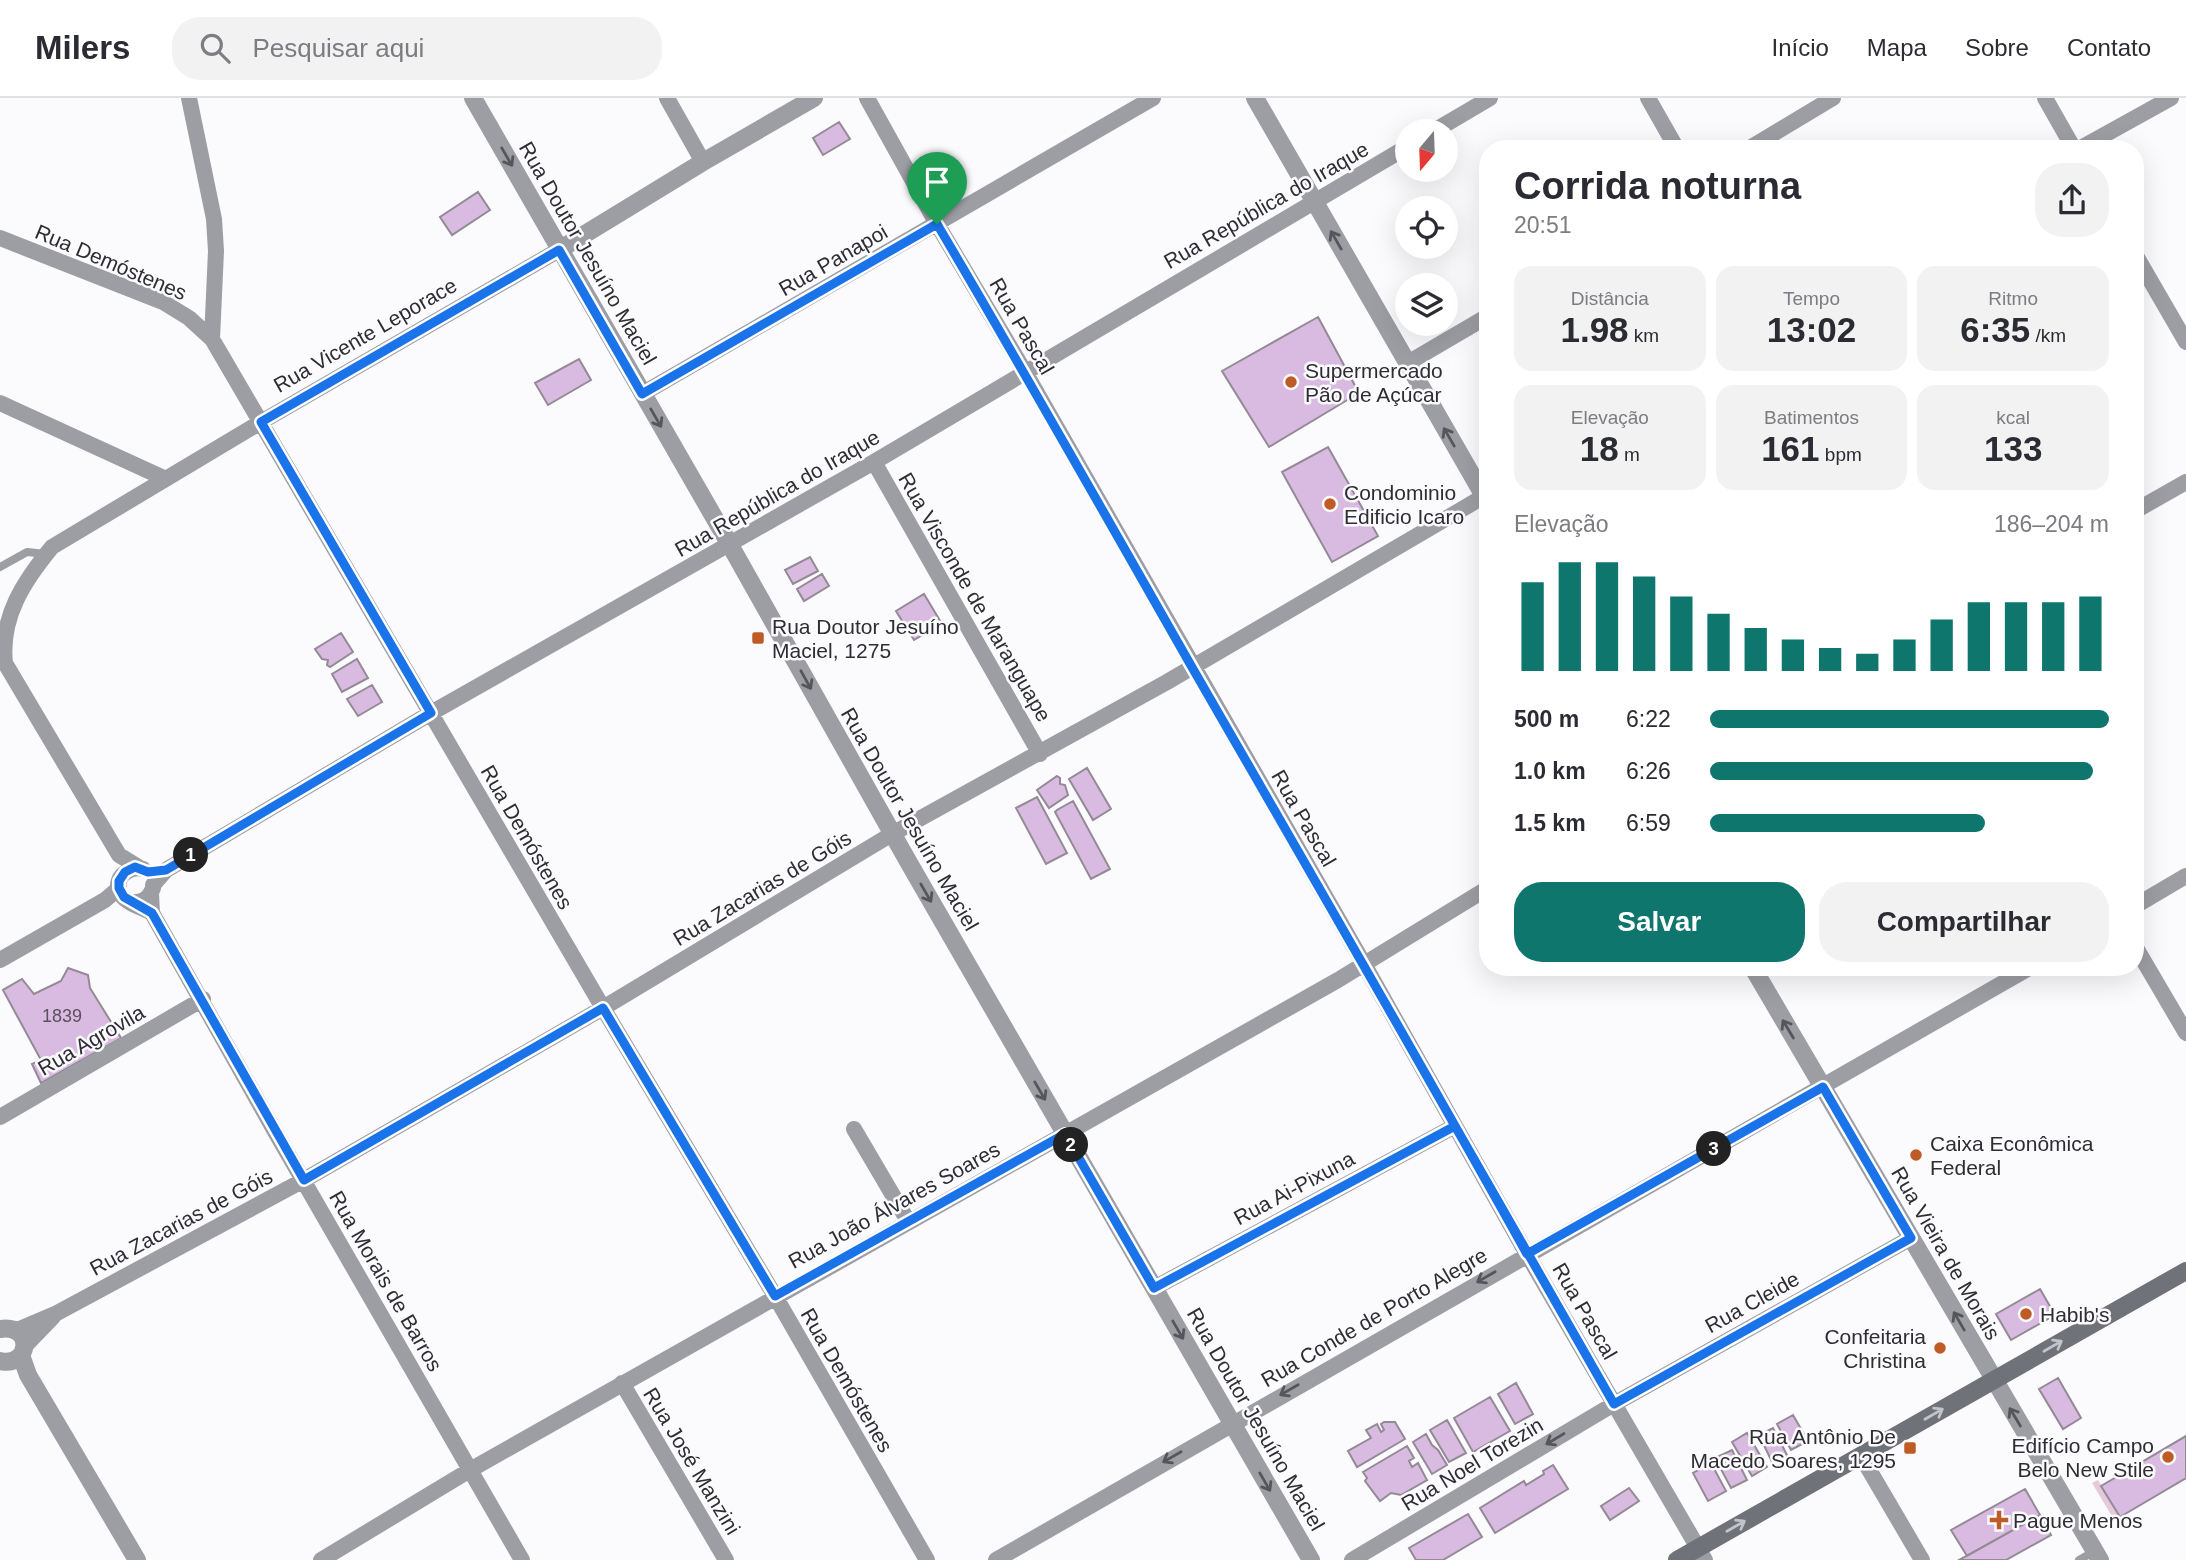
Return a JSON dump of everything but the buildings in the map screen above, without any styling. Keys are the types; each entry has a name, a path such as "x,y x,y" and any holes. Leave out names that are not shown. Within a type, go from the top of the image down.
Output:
{"main road":[{"path":"1677,1560 1701,1554 1861,1456 2186,1271"}],"street":[{"path":"189,98 214,219 216,251 212,339"},
{"name":"Rua Doutor Jesuíno Maciel","path":"473,98 730,545 892,834 1311,1560"},
{"path":"667,98 703,162"},
{"name":"Rua Vicente Leporace","path":"119,855 5,663 2,644 16,597 52,547 814,98"},
{"name":"Rua Pascal","path":"867,98 1701,1554"},
{"name":"Rua Panapoi","path":"642,394 1153,98"},
{"path":"1255,98 1406,364 1479,486"},
{"path":"1454,119 1490,98"},
{"path":"1648,98 1672,140"},
{"path":"1763,140 1833,98"},
{"path":"2045,98 2071,140"},
{"path":"2094,140 2171,98"},
{"name":"Rua República do Iraque","path":"148,880 431,713 874,462 1395,154"},
{"name":"Rua Demóstenes","path":"0,238 163,302 177,309 212,339 603,1008 775,1296 927,1560"},
{"path":"2144,270 2186,342"},
{"path":"1406,364 1479,321"},
{"path":"0,403 166,478"},
{"name":"Rua Visconde de Maranguape","path":"874,462 1040,754"},
{"path":"2144,506 2186,482"},
{"name":"Rua Zacarias de Góis","path":"10,1341 304,1180 603,1008 892,834 1040,754 1479,502"},
{"path":"119,855 148,880"},
{"path":"119,855 123,892 152,913"},
{"path":"123,892 129,869 148,880"},
{"path":"2144,901 2186,876"},
{"path":"0,960 123,892 142,901 148,880"},
{"name":"Rua Morais de Barros","path":"148,880 152,913 522,1560"},
{"name":"Rua João Álvares Soares","path":"321,1560 622,1383 1364,964 1479,894"},
{"path":"2144,961 2186,1033"},
{"name":"Rua Vieira de Morais","path":"1758,976 1994,1380 2091,1557"},
{"name":"Rua Conde de Porto Alegre","path":"996,1560 2015,976"},
{"name":"Rua Agrovila","path":"0,1117 202,999"},
{"name":"Rua Ai-Pixuna","path":"1154,1288 1455,1126"},
{"path":"854,1129 908,1221"},
{"name":"Rua Cleide","path":"1614,1404 1911,1238"},
{"path":"10,1341 136,1560"},
{"name":"Rua José Manzini","path":"622,1383 726,1560"},
{"name":"Rua Noel Torezin","path":"1352,1560 1614,1404"},
{"path":"1861,1456 1922,1560"}],"lane":[{"path":"0,567 27,552 46,554"}],"shaded area":[{"path":"2098,1480 2124,1524 2119,1528 2092,1483"}],"place":[{"name":"Supermercado Pão de Açúcar","path":"1291,382"},
{"name":"Condominio Edificio Icaro","path":"1330,504"},
{"name":"Rua Doutor Jesuíno Maciel, 1275","path":"758,638"},
{"name":"Caixa Econômica Federal","path":"1916,1155"},
{"name":"Habib's","path":"2026,1314"},
{"name":"Confeitaria Christina","path":"1940,1348"},
{"name":"Rua Antônio De Macedo Soares, 1295","path":"1910,1448"},
{"name":"Edifício Campo Belo New Stile","path":"2168,1457"},
{"name":"Pague Menos","path":"1999,1520"}],"route":[{"path":"937,224 642,394 559,250 261,422 431,713 166,870 148,872 135,867 121,876 118,885 127,900 152,913 304,1180 603,1008 775,1296 1065,1134 1154,1288 1455,1126 1527,1254 1614,1404 1911,1238 1823,1087 1527,1254 1364,964 1025,372 937,224"}]}
